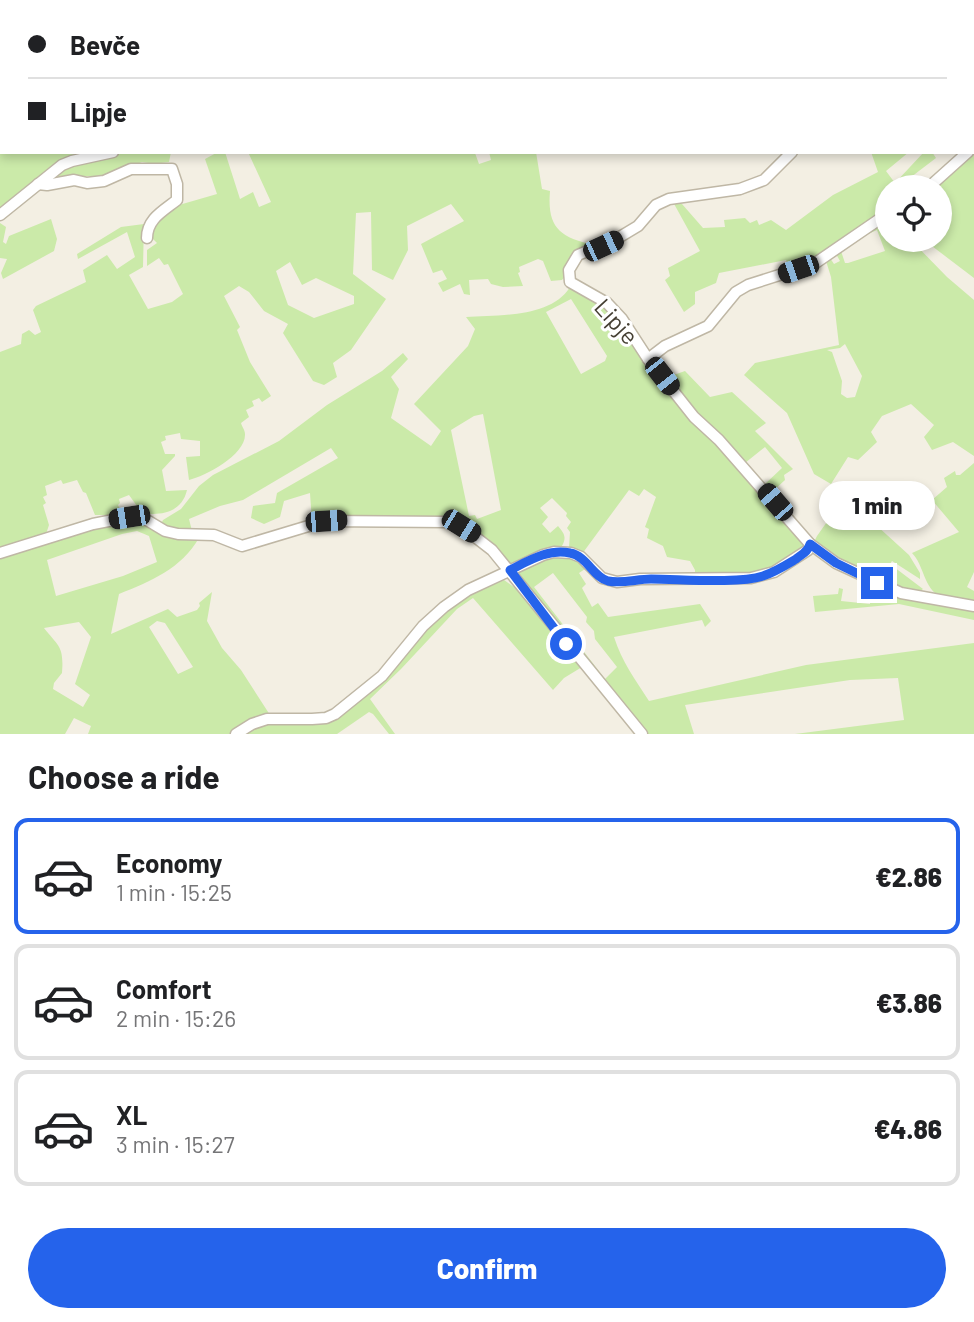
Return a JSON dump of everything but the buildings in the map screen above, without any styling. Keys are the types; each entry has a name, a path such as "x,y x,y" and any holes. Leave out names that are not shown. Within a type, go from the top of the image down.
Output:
{"street":[{"path":"0,215 49,173 72,160 103,154"},
{"name":"Lipje","path":"790,154 764,180 740,189 669,199 656,205 638,226 618,238 585,251 572,261 569,270 570,282 607,303 622,319 648,359 694,417 719,440 810,544 836,563 901,593 974,606"},
{"path":"942,175 966,154"},
{"path":"38,184 74,180 88,183 104,181 131,169 172,169 177,184 177,200 150,222 147,238"},
{"path":"648,359 665,346 708,326 736,292 748,285 814,264 875,222"},
{"path":"0,553 93,524 129,517 145,519 165,531 214,535 242,546 326,521 435,522 461,526 478,537 642,734"},
{"path":"236,734 267,719 312,719 335,714 383,676 423,626 444,607 468,590 526,562 554,552 571,553 581,557 602,578 617,582 640,579 751,578 774,572 808,550 810,544"}],"green space":[{"path":"0,154 84,155 0,209"},
{"path":"112,154 171,154 169,162 142,162 107,176 70,176 49,182 60,168"},
{"path":"214,154 226,154 240,199 253,192 259,207 271,202 249,154 475,154 479,164 491,160 490,154 536,154 542,189 550,191 553,222 564,234 593,245 562,280 551,281 543,261 538,259 519,267 518,273 523,286 503,287 491,284 488,279 469,280 470,295 464,294 460,284 443,292 438,283 447,279 442,270 433,273 421,244 464,221 451,204 407,226 408,250 393,280 372,270 371,212 356,213 353,274 386,299 351,350 333,363 337,377 324,385 313,381 283,333 288,324 264,311 249,292 239,286 224,296 240,327 237,330 250,362 271,396 262,402 259,398 252,401 254,406 246,410 249,417 241,423 245,434 244,442 232,457 205,474 189,480 186,457 200,456 200,441 181,439 180,433 165,436 166,440 161,442 165,454 175,454 162,470 166,491 187,490 176,508 164,513 142,513 129,495 119,499 121,512 115,510 115,515 95,515 77,480 63,484 61,480 45,486 47,495 43,497 46,503 43,505 49,525 46,534 0,549 0,352 21,344 22,334 29,330 35,335 41,332 33,310 36,306 86,282 83,270 107,255 117,269 135,257 127,232 78,259 77,254 121,227 144,224 143,267 129,275 148,309 172,302 183,294 168,264 164,265 159,258 147,266 147,250 157,243 149,235 151,227 179,205 217,194 205,159","holes":["290,262 302,285 316,278 354,296 354,304 314,318 288,305 276,271"]},
{"path":"872,154 907,154 886,171 889,175 875,175 875,219 826,254 791,269 786,260 719,273 716,283 695,292 695,304 684,312 665,280 670,276 668,268 700,251 673,202 682,204 703,228 725,227 724,220 745,218 750,223 757,220 759,225 771,220 786,230 833,195 878,172"},
{"path":"922,154 933,154 936,158 914,175 902,175"},
{"path":"971,154 974,154 974,278 940,252 952,252 952,175 947,175"},
{"path":"51,219 57,239 54,251 3,279 1,273 7,259 0,258 0,223 6,227 3,242 6,244 9,236"},
{"path":"875,227 875,231 866,235 864,233"},
{"path":"841,251 845,263 882,252 923,252 974,300 974,456 953,442 932,450 924,437 934,425 911,404 882,416 871,432 877,442 858,460 848,457 831,484 814,474 787,413 744,375 755,363 839,345 831,277 826,261 830,258 834,264 840,261 836,254","holes":["845,344 862,376 855,397 847,398 841,394 842,381 832,352 827,350 840,348"]},
{"path":"570,287 604,302 725,451 807,546 782,564 747,575 695,575 690,561 667,557 663,546 647,538 649,529 645,527 656,497 644,489 639,496 629,490 582,554 569,548 570,532 567,528 571,522 566,516 567,513 552,498 540,508 548,517 542,524 550,533 558,526 564,535 562,546 513,565 469,527 356,516 312,522 310,493 284,501 280,517 264,524 251,518 253,506 275,503 277,493 338,458 331,448 243,500 189,519 192,531 176,530 161,524 181,509 199,486 213,475 279,441 327,405 382,371 403,353 408,359 391,377 399,389 391,418 431,446 441,431 414,404 468,346 475,329 466,317 523,313 537,310 561,297","holes":["571,299 607,356 605,361 581,374 546,312","483,414 501,510 477,519 475,515 469,516 451,430 474,416"]},
{"path":"685,371 710,397 732,392 766,423 755,431 793,469 784,475 785,480 772,492 765,484 782,468 765,447 745,463 697,414 668,377"},
{"path":"974,463 974,572 967,587 974,591 974,603 948,599 935,593 912,553 959,532 932,500 947,487 944,478 955,471 956,475 960,475"},
{"path":"850,496 876,525 909,555 920,573 920,579 892,561 890,564 923,589 918,593 902,591 868,576 830,554 815,540 836,509"},
{"path":"131,522 199,538 183,558 164,573 119,594 111,634 168,609 177,617 197,610 199,603 212,592 207,621 222,648 241,670 270,715 252,720 231,734 88,734 91,726 74,718 65,734 0,734 0,554 117,523","holes":["137,531 149,536 157,562 123,576 56,596 47,560","157,621 165,623 193,667 178,674 149,627","79,622 91,637 75,684 90,695 83,707 53,689 62,673 62,657 59,647 44,628"]},
{"path":"553,555 571,555 588,567 579,573 586,584 582,588 592,607 598,603 608,617 700,604 711,621 705,627 702,620 614,637 625,662 649,701 806,665 974,643 974,734 795,734 904,720 898,678 850,680 685,705 694,734 646,734 514,571","holes":["553,573 587,617 586,622 594,631 595,639 617,667 605,679 534,587"]},
{"path":"504,580 525,595 582,667 564,678 553,690 473,598 457,609 370,699 395,734 389,734 369,712 337,734 242,734 271,721 330,720 345,712 388,675 429,625 448,609 475,591"},
{"path":"839,588 843,589 841,601 870,604 873,591 892,598 894,595 974,610 974,620 899,604 815,612 813,596 838,594"}],"route":[{"path":"566,644 510,570 554,552 571,553 581,557 608,581 751,578 774,572 808,550 810,544 836,563 877,583"}]}
